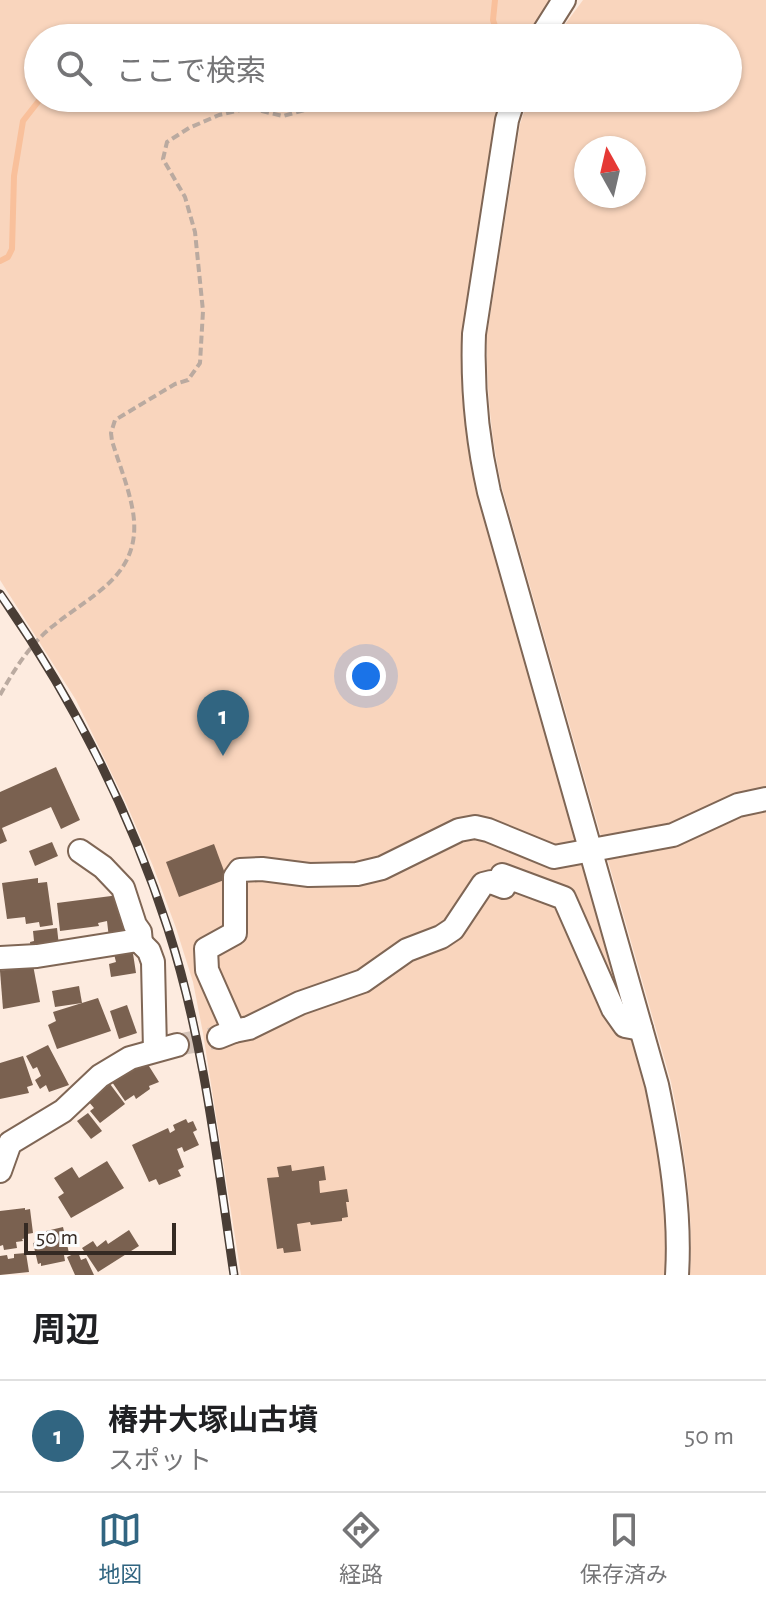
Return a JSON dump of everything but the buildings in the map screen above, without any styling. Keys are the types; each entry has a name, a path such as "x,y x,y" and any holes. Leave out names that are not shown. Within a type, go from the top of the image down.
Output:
{"street":[{"path":"549,24 564,0"},
{"path":"510,112 474,334 474,402 478,436 489,492 657,1085 672,1165 677,1275"},
{"path":"641,1029 625,1026 613,1009 564,898 502,875 504,887 491,882 483,884 453,929 441,937 407,950 363,981 300,1003 249,1028 226,1034 207,970 206,949 235,933 235,877 240,870 262,869 309,875 357,874 382,868 459,830 475,827 554,857 673,835 738,805 766,799"},
{"path":"80,851 103,867 123,888 140,932 141,943"},
{"path":"0,958 37,956 138,940 149,951 153,962 166,1048 130,1058 100,1076 63,1111 10,1143 0,1171"}],"path":[{"path":"0,695 17,666 51,627 97,596 120,573 127,560 132,543 133,513 112,441 115,420 162,391 188,380 200,363 203,311 195,232 185,197 163,159 167,142 189,128 232,112"},
{"path":"266,112 283,116 297,112"}],"shaded area":[{"path":"0,0 549,0 534,24 24,24 24,112 497,112 462,332 463,394 469,455 477,495 645,1088 661,1181 665,1275 241,1275 203,1033 193,982 176,928 126,803 76,700 0,580"},
{"path":"583,0 766,0 766,1275 690,1275 691,1226 687,1178 671,1082 502,488 492,431 487,335 524,112 742,112 742,24 565,24"}],"waterway":[{"path":"494,24 495,0"},
{"path":"0,261 8,257 12,249 14,176 23,121 30,112"}],"tunnel":[{"path":"177,1045 219,1037"}],"railway":[{"path":"0,594 74,714 117,798 153,885 180,971 200,1057 234,1275"}],"place":[{"name":"椿井大塚山古墳","path":"223,756"}]}
